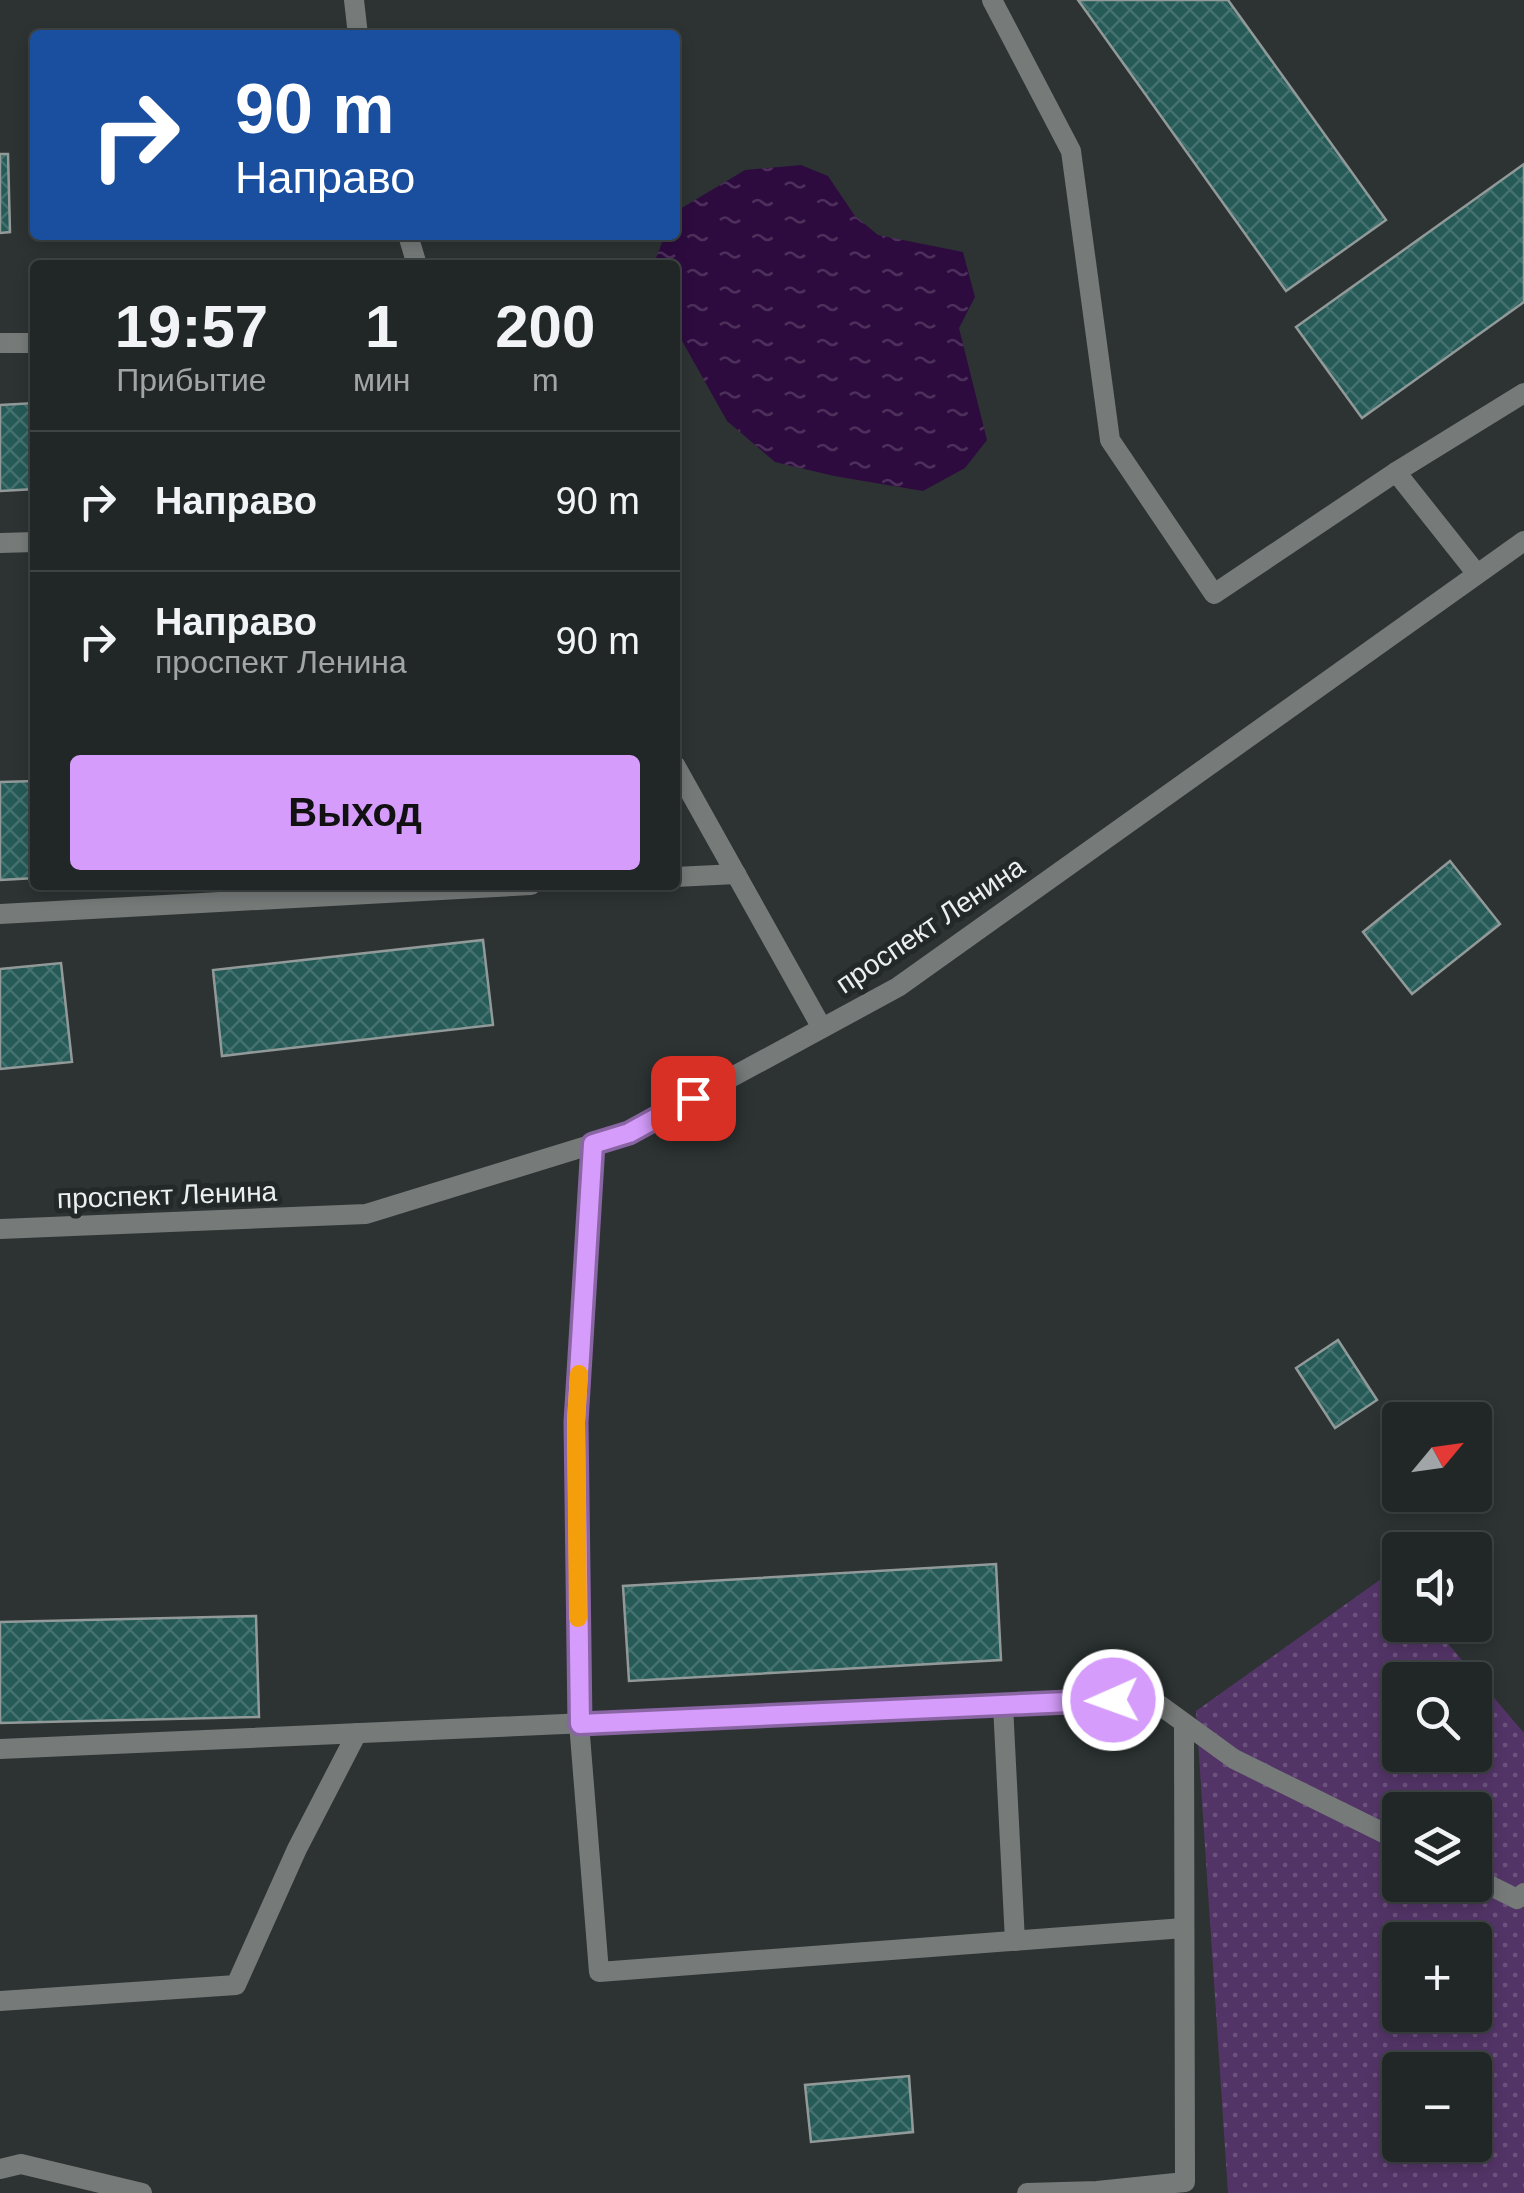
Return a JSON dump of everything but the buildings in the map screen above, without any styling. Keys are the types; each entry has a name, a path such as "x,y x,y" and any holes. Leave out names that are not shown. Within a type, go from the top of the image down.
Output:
{"street":[{"path":"354,0 357,30"},
{"path":"992,0 1070,151 1110,440 1214,594 1396,472 1524,393"},
{"path":"0,342 30,342"},
{"path":"1396,472 1477,574"},
{"name":"проспект Ленина","path":"0,1229 366,1214 629,1133 898,987 1524,541"},
{"path":"0,543 30,542"},
{"path":"680,773 822,1028"},
{"path":"680,877 736,874"},
{"path":"0,914 439,890"},
{"path":"593,1144 576,1422 580,1724 598,1972 1184,1928"},
{"path":"0,1749 1150,1698 1234,1759 1382,1832"},
{"path":"1003,1704 1015,1941"},
{"path":"1027,2193 1097,2192 1185,2182 1184,1723"},
{"path":"0,2001 236,1985 296,1848 357,1733"},
{"path":"1492,1885 1520,1896"},
{"path":"0,2169 21,2164 142,2193"}],"shaded area":[{"path":"1382,1578 1382,1642 1446,1642 1464,1662 1382,1662 1382,1772 1492,1772 1492,1695 1524,1733 1524,2193 1228,2193 1196,1711"}],"water":[{"path":"801,165 828,176 855,216 878,235 963,252 975,297 959,328 987,440 965,468 923,491 834,476 775,462 727,421 680,337 680,260 656,258 663,240 680,240 680,209 745,170"}],"slow traffic":[{"path":"578,1618 579,1374"}],"route":[{"path":"693,1098 629,1133 593,1144 576,1422 580,1724 1113,1700"}]}
